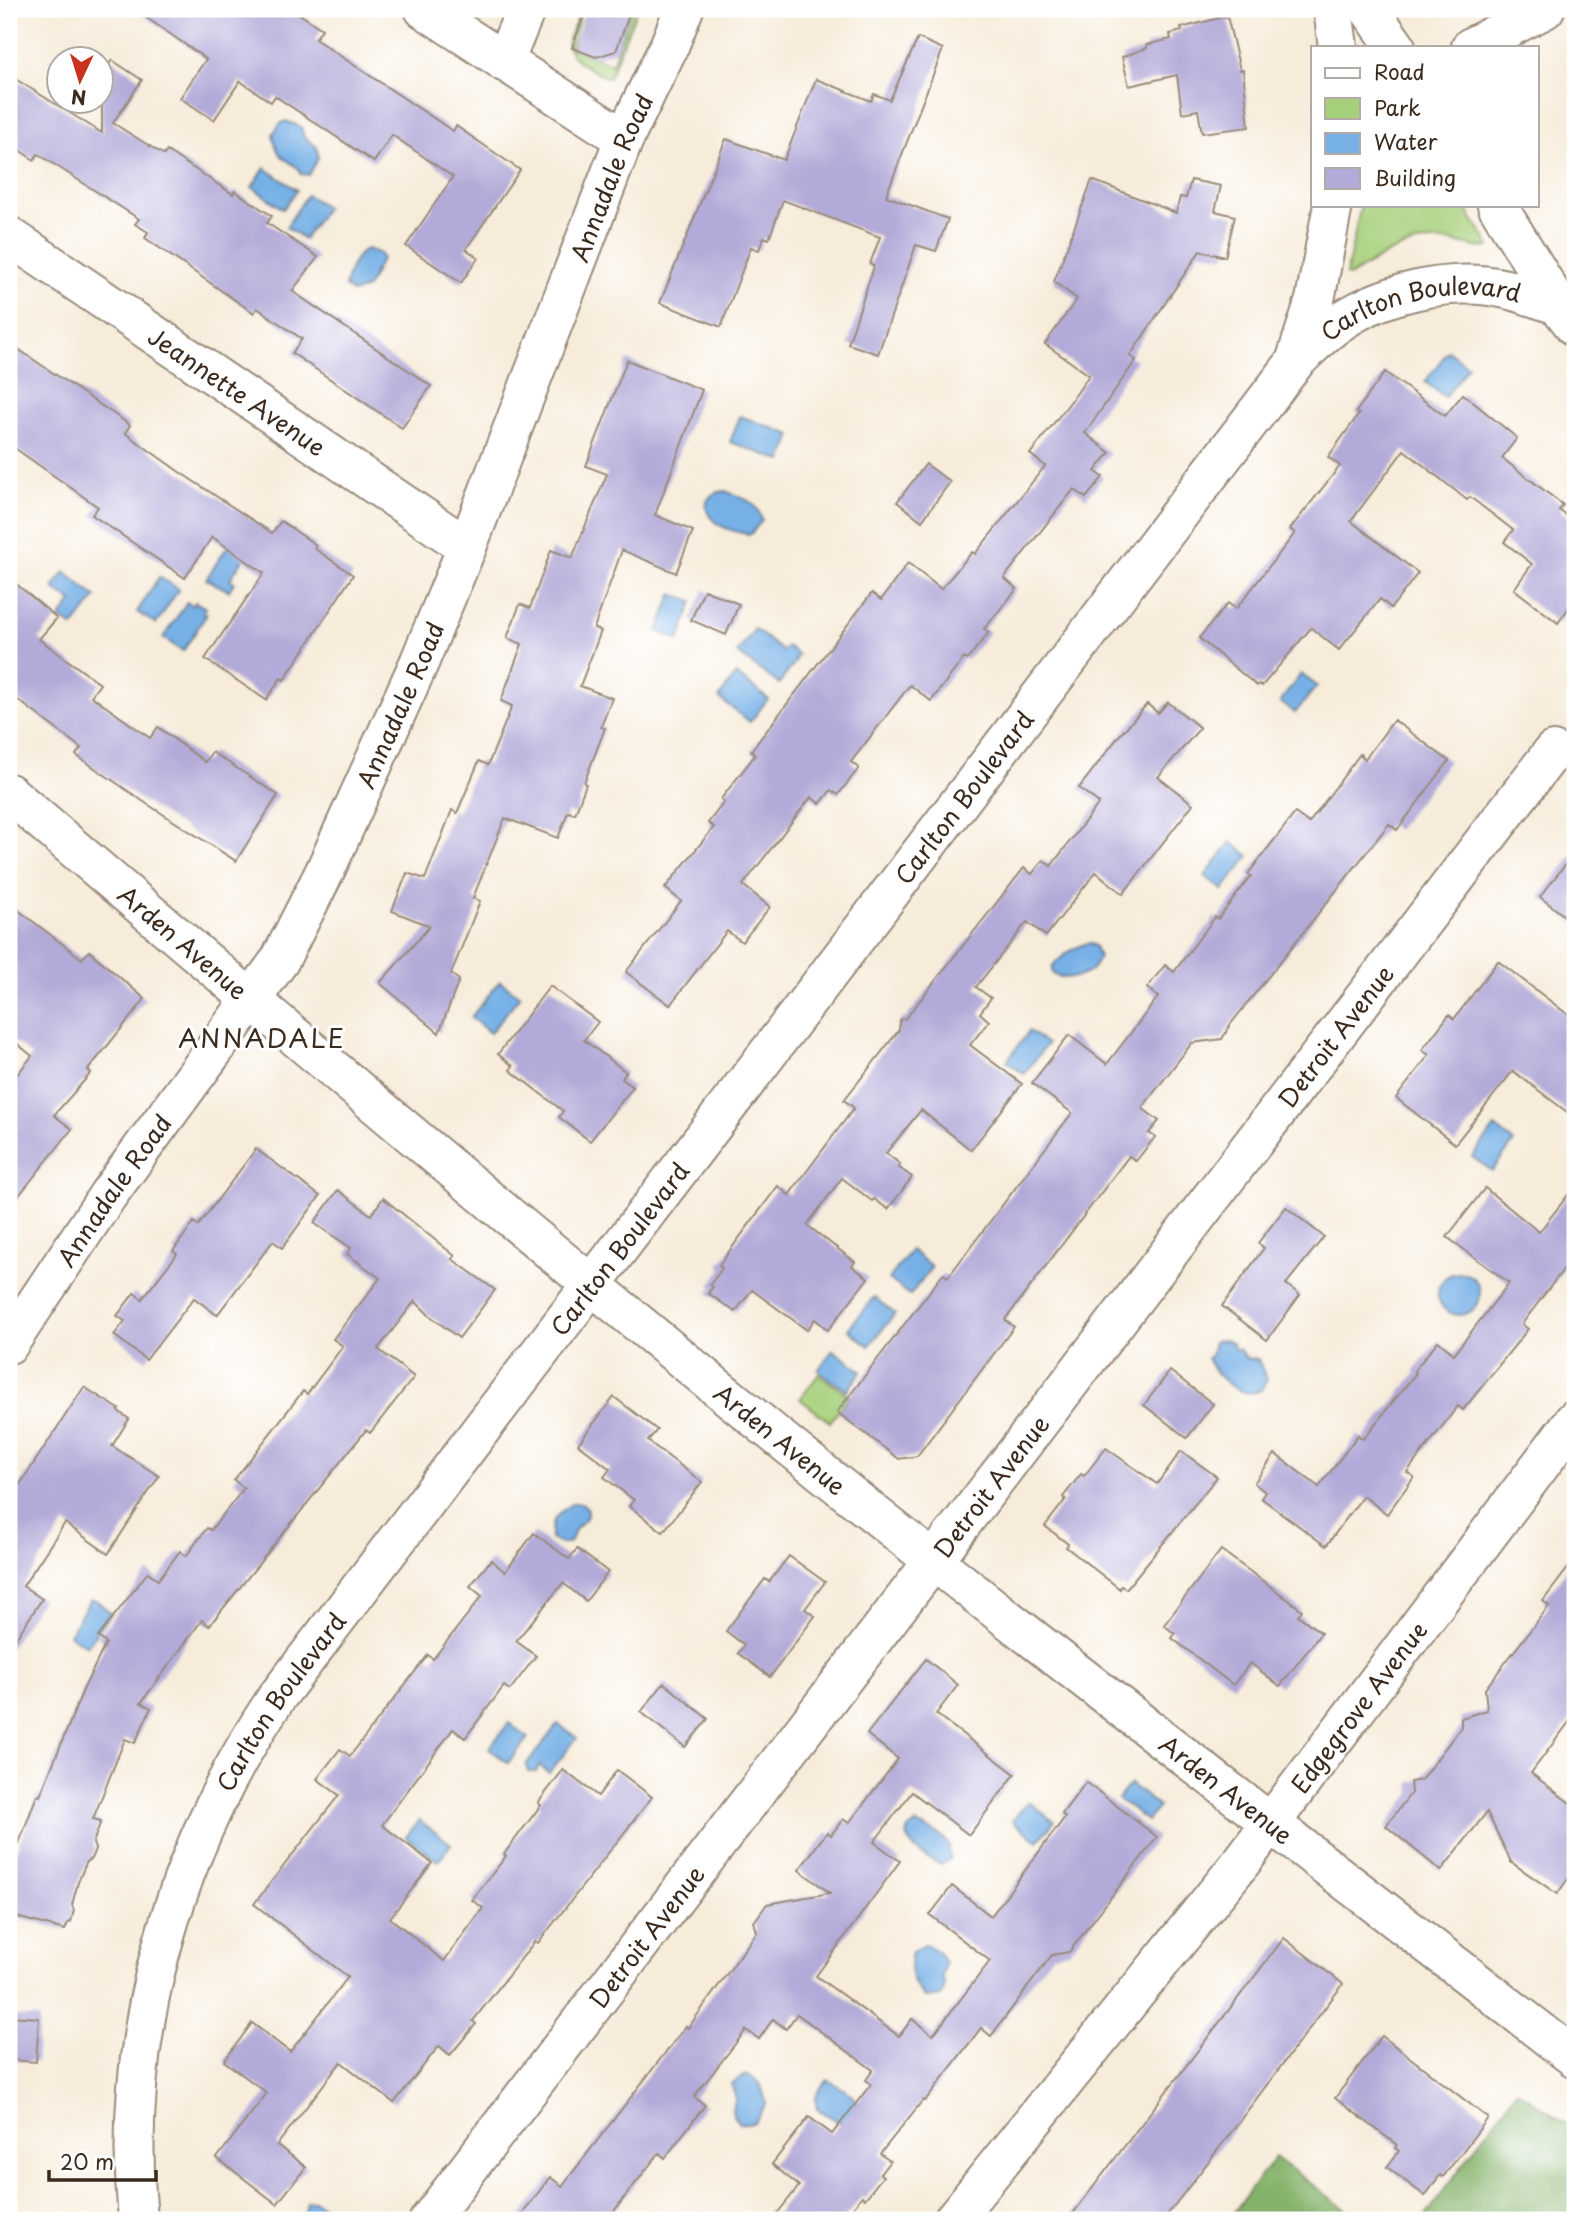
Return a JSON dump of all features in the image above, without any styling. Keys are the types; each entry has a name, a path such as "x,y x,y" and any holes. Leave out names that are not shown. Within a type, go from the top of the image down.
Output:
{"street":[{"path":"424,9 624,139"},
{"path":"504,62 526,9"},
{"name":"Annadale Road","path":"9,1344 108,1195 280,960 324,873 419,663 467,547 624,139 684,9"},
{"path":"1333,9 1338,46"},
{"path":"1369,9 1395,46"},
{"path":"1473,46 1545,9"},
{"name":"Carlton Boulevard","path":"1296,361 1315,300 1334,206"},
{"path":"1498,206 1567,316"},
{"name":"Jeannette Avenue","path":"9,236 467,547"},
{"name":"Carlton Boulevard","path":"138,2220 135,2189 135,2110 143,2026 163,1938 189,1860 219,1794 256,1728 277,1697 1296,361 1333,327 1371,305 1412,290 1457,285 1505,288 1567,316"},
{"name":"Detroit Avenue","path":"429,2220 1553,751"},
{"name":"Arden Avenue","path":"9,793 251,1002 593,1285 933,1560 1575,2057"},
{"name":"Edgegrove Avenue","path":"953,2220 1271,1823 1575,1419"}],"green space":[{"path":"582,9 571,48 612,64 632,9 637,9 609,78 582,63 570,52 569,35"},
{"path":"1361,206 1465,206 1490,246 1475,247 1447,241 1419,242 1396,250 1350,276 1346,275"},
{"path":"819,1374 849,1396 830,1422 800,1399"},
{"path":"1517,2090 1575,2130 1575,2220 1423,2220"},
{"path":"1275,2157 1360,2220 1228,2220"}],"water":[{"path":"286,121 301,127 304,137 317,147 318,158 309,175 300,174 299,169 282,156 277,148 273,134 280,124"},
{"path":"265,168 297,190 283,209 252,187"},
{"path":"307,195 326,207 304,239 286,227"},
{"path":"367,249 379,253 382,258 367,288 353,293 345,287 348,276 355,260"},
{"path":"1448,351 1468,366 1445,397 1425,382"},
{"path":"740,416 792,435 782,461 730,442"},
{"path":"725,491 748,501 756,508 762,520 751,534 726,528 717,524 710,516 706,506 709,498"},
{"path":"229,544 246,555 230,579 234,582 229,591 206,579"},
{"path":"65,572 96,597 73,627 60,618 72,602 53,588"},
{"path":"159,577 179,589 156,624 137,612"},
{"path":"672,594 693,601 679,640 658,632"},
{"path":"187,602 192,606 195,602 206,608 203,612 207,614 183,651 163,638"},
{"path":"755,629 782,651 787,646 798,655 779,684 737,653"},
{"path":"736,674 768,699 750,722 719,698"},
{"path":"1301,674 1317,686 1295,713 1280,702"},
{"path":"1231,842 1249,856 1223,890 1205,876"},
{"path":"1089,943 1095,946 1099,957 1092,969 1080,976 1067,978 1053,974 1054,965 1062,957"},
{"path":"500,981 520,996 490,1033 471,1017"},
{"path":"1029,1031 1047,1044 1024,1074 1007,1061"},
{"path":"1495,1127 1514,1142 1492,1171 1472,1157"},
{"path":"911,1250 932,1267 910,1295 889,1279"},
{"path":"1459,1273 1474,1279 1480,1294 1474,1309 1459,1315 1444,1309 1438,1294 1444,1279"},
{"path":"874,1297 895,1314 869,1346 848,1329"},
{"path":"1226,1340 1233,1344 1234,1349 1240,1350 1245,1358 1258,1360 1267,1380 1261,1390 1245,1392 1237,1389 1222,1379 1211,1365 1207,1358 1211,1356 1214,1341"},
{"path":"833,1350 862,1371 847,1391 818,1370"},
{"path":"573,1503 582,1503 588,1509 587,1515 570,1542 561,1544 551,1539 552,1526 559,1513"},
{"path":"90,1600 96,1600 111,1613 87,1646 69,1635"},
{"path":"509,1723 528,1738 508,1763 489,1748"},
{"path":"558,1724 577,1738 549,1773 539,1765 536,1772 528,1772 526,1765"},
{"path":"1130,1784 1159,1807 1147,1821 1118,1799"},
{"path":"1028,1801 1054,1822 1038,1841 1012,1821"},
{"path":"419,1820 451,1844 438,1861 406,1837"},
{"path":"916,1824 939,1834 949,1845 950,1859 941,1865 914,1848 907,1830"},
{"path":"926,1944 938,1952 945,1963 941,1996 925,1998 912,1977 912,1952"},
{"path":"748,2075 761,2086 766,2103 756,2121 750,2124 739,2123 733,2116 732,2109 736,2098 731,2084"},
{"path":"828,2080 844,2089 861,2104 848,2127 817,2109 818,2093"},
{"path":"315,2201 326,2208 332,2217 343,2220 303,2220 307,2202"}],"building":[{"path":"134,9 292,9 322,29 315,39 453,131 456,126 520,170 466,249 478,258 461,283 406,246 453,177 392,135 374,162 275,96 271,102 240,81 214,120 180,98 206,59"},
{"path":"586,9 631,9 616,51 596,57 572,48"},
{"path":"1227,16 1240,70 1243,70 1249,127 1202,133 1198,110 1182,113 1177,75 1129,86 1122,57 1147,48 1146,45 1171,39 1170,34 1182,31 1181,28"},
{"path":"918,38 943,49 886,196 948,219 936,251 916,245 878,354 848,344 874,266 870,264 880,237 783,200 769,239 764,237 759,250 751,247 721,327 660,303 726,139 784,160 816,79 871,101 874,94 890,100"},
{"path":"116,63 142,80 113,123 164,155 167,151 272,216 267,223 318,257 292,291 431,386 402,428 292,353 302,339 257,308 254,313 145,238 148,232 135,224 139,219 38,154 34,160 9,143 9,75 46,98 46,116 75,116 102,133 102,116 116,116"},
{"path":"1092,180 1176,213 1180,197 1186,198 1191,180 1221,186 1215,211 1235,216 1225,257 1200,251 1130,356 1136,360 1085,433 1110,453 1095,471 1103,477 1086,498 1074,489 1004,578 1017,589 984,629 989,632 967,660 964,658 931,701 910,685 851,762 859,768 838,795 831,790 820,804 811,797 743,885 770,907 742,942 727,931 670,1005 626,972 681,901 665,888 714,827 708,823 724,802 721,799 755,755 751,751 872,593 881,600 908,563 941,589 972,552 975,554 1045,466 1030,454 1089,375 1045,344 1077,299 1054,282"},
{"path":"9,343 130,425 125,433 178,471 272,533 281,521 353,575 284,680 281,678 266,700 205,659 264,573 212,537 185,578 92,515 98,507 9,444"},
{"path":"627,360 702,390 655,515 693,531 676,573 622,550 594,628 601,631 580,686 612,698 601,727 605,728 575,814 568,812 558,838 505,818 473,898 480,901 451,974 459,980 439,1033 380,983 430,926 392,911 407,873 425,879 452,810 457,813 479,761 488,765 512,706 501,701 522,644 507,638 520,604 530,608 551,550 572,558 607,474 586,466"},
{"path":"1385,372 1445,416 1463,394 1517,438 1502,458 1563,505 1559,510 1575,522 1575,599 1558,623 1514,589 1532,564 1504,542 1513,530 1470,497 1467,500 1404,450 1351,521 1418,573 1391,608 1380,599 1339,650 1311,628 1262,686 1257,686 1199,638 1228,603 1236,609 1295,533 1290,529 1340,466 1328,457"},
{"path":"926,464 950,482 922,521 897,502"},
{"path":"9,578 57,618 39,639 100,684 91,696 150,738 158,727 205,762 212,752 278,795 236,861 76,755 81,748 9,693"},
{"path":"704,590 739,604 726,635 691,620"},
{"path":"1168,702 1200,728 1158,777 1193,804 1123,894 1096,872 1046,936 1027,922 976,987 991,998 980,1013 989,1021 970,1045 1022,1084 971,1150 921,1110 886,1153 900,1164 898,1167 912,1177 888,1209 874,1199 872,1201 842,1178 807,1225 855,1262 852,1266 868,1278 828,1330 815,1319 807,1330 752,1290 735,1312 708,1293 713,1287 710,1285 722,1268 719,1265 778,1186 789,1195 854,1108 844,1100 899,1030 900,1020 906,1018 1024,868 1032,874 1043,860 1051,866 1099,803 1079,788 1119,736 1147,704 1158,713"},
{"path":"1394,720 1449,761 1397,830 1389,824 1230,1025 1222,1039 1192,1043 1142,1108 1159,1121 1149,1133 1155,1137 1136,1161 1129,1156 1005,1320 1014,1327 917,1456 899,1459 837,1412 943,1274 948,1277 1072,1113 1032,1083 1069,1035 1107,1064 1158,997 1147,988 1165,965 1174,972 1215,917 1218,919 1251,876 1248,874 1295,813 1309,823 1360,754 1365,759"},
{"path":"1575,852 1575,924 1540,897"},
{"path":"9,903 82,959 89,951 145,999 88,1070 91,1073 54,1115 72,1129 9,1208 9,1085 32,1056 9,1037"},
{"path":"1498,961 1575,1020 1575,1118 1513,1071 1455,1144 1396,1098 1429,1055 1422,1050 1449,1015 1454,1019"},
{"path":"550,986 598,1022 584,1040 626,1072 622,1079 633,1087 590,1141 559,1117 563,1111 510,1070 513,1066 498,1054"},
{"path":"256,1149 320,1196 282,1248 273,1241 217,1315 194,1298 146,1360 114,1335 125,1321 117,1316 134,1293 142,1299 177,1254 173,1251 194,1222 198,1226"},
{"path":"1575,1186 1575,1254 1522,1324 1528,1329 1463,1410 1458,1406 1407,1472 1414,1477 1387,1514 1363,1496 1326,1546 1261,1498 1265,1492 1254,1483 1275,1454 1319,1487 1358,1435 1363,1439 1438,1341 1454,1354 1509,1283 1447,1237 1485,1188 1539,1232"},
{"path":"338,1190 371,1215 383,1198 455,1256 452,1259 495,1290 459,1338 415,1301 378,1349 414,1377 370,1433 366,1430 209,1626 202,1620 141,1703 151,1708 135,1743 125,1739 93,1819 101,1821 93,1843 95,1849 78,1882 71,1922 65,1930 9,1915 9,1870 37,1795 40,1796 83,1690 106,1643 98,1637 148,1572 158,1580 180,1551 186,1556 207,1528 211,1530 244,1488 234,1480 303,1391 307,1394 343,1346 333,1339 380,1278 347,1254 351,1248 314,1223"},
{"path":"1286,1207 1324,1237 1286,1284 1300,1295 1267,1340 1222,1306 1264,1248 1258,1243"},
{"path":"1170,1371 1213,1404 1187,1438 1144,1405"},
{"path":"84,1387 119,1409 118,1411 129,1419 112,1446 159,1476 108,1554 65,1523 23,1586 42,1599 9,1649 9,1501"},
{"path":"614,1397 657,1430 648,1441 702,1482 663,1532 629,1506 634,1500 604,1477 610,1469 578,1444"},
{"path":"1106,1448 1157,1484 1181,1451 1217,1477 1126,1589 1121,1586 1120,1589 1066,1547 1068,1544 1045,1526 1066,1499 1063,1497"},
{"path":"534,1533 569,1559 577,1549 608,1572 586,1601 563,1583 516,1641 536,1656 510,1690 504,1686 465,1738 453,1729 382,1825 432,1863 390,1918 444,1961 483,1908 472,1900 506,1856 504,1854 541,1805 538,1803 563,1770 598,1796 617,1770 652,1797 538,1943 535,1941 473,2021 476,2024 450,2055 439,2046 394,2103 341,2062 277,2145 306,2167 277,2204 217,2158 267,2093 224,2061 252,2023 290,2052 348,1977 254,1904 339,1795 317,1779 340,1749 350,1756 428,1655 433,1659 482,1596 470,1586 491,1560 505,1572"},
{"path":"1221,1550 1302,1610 1298,1615 1321,1633 1280,1686 1250,1663 1233,1685 1172,1638 1175,1634 1164,1625"},
{"path":"789,1556 825,1582 805,1609 815,1616 770,1677 738,1653 744,1645 726,1631 765,1579 769,1582"},
{"path":"1575,1559 1575,1714 1531,1773 1575,1807 1575,1869 1557,1894 1511,1862 1487,1812 1441,1871 1386,1826 1411,1793 1410,1782 1421,1780 1461,1727 1461,1718 1487,1710 1485,1689 1549,1606 1543,1601"},
{"path":"926,1659 958,1685 936,1714 1015,1774 969,1835 912,1792 874,1842 900,1861 816,1976 899,2036 912,2019 933,2035 990,1961 930,1915 952,1886 991,1916 1065,1817 1062,1814 1086,1782 1157,1837 1069,1952 1052,1955 991,2036 981,2028 880,2154 890,2161 880,2174 883,2176 865,2199 862,2196 843,2220 772,2220 799,2186 772,2164 809,2117 832,2134 871,2084 866,2080 873,2070 797,2014 786,2029 773,2019 759,2039 746,2030 694,2097 705,2105 665,2158 659,2153 607,2220 518,2220 550,2177 562,2186 686,2026 688,2028 757,1932 754,1922 767,1904 830,1893 799,1870 827,1832 831,1835 843,1819 849,1823 898,1759 867,1734"},
{"path":"664,1683 708,1719 685,1747 641,1712"},
{"path":"1284,1938 1343,1984 1226,2139 1163,2220 1068,2220"},
{"path":"9,2016 39,2018 36,2062 9,2060"},
{"path":"1382,2036 1488,2118 1425,2196 1387,2167 1399,2151 1395,2148 1397,2145 1335,2098"}],"district":[{"name":"ANNADALE","path":"262,1037"}]}
